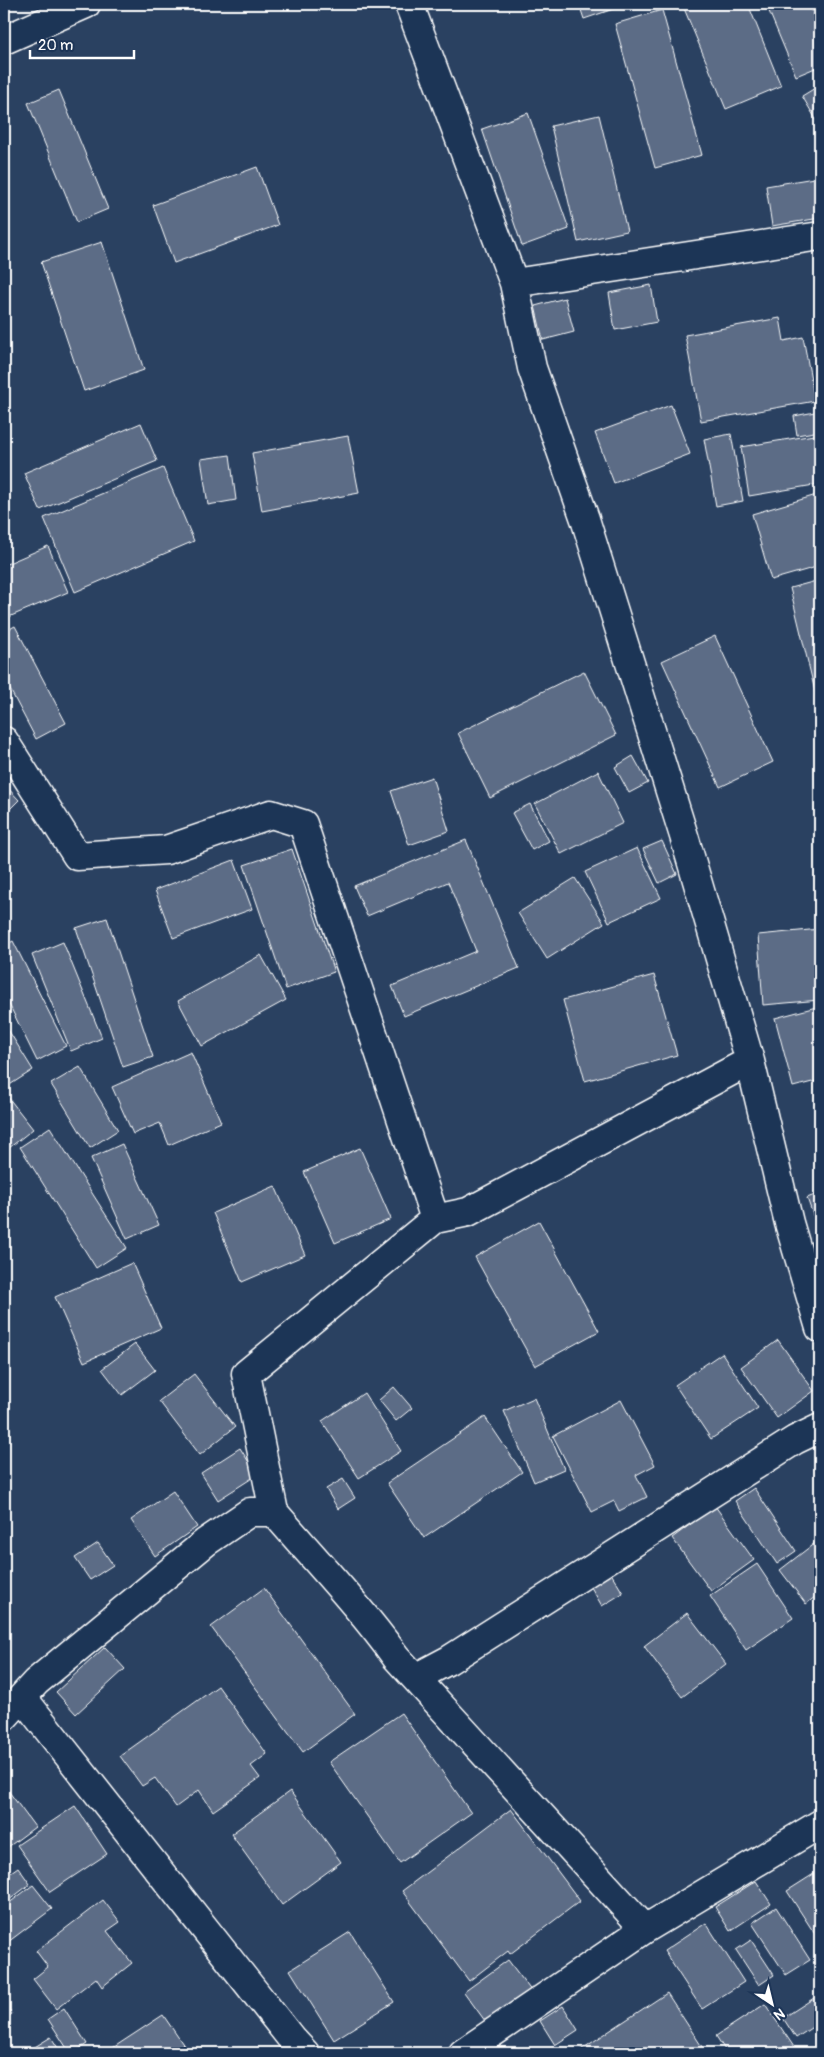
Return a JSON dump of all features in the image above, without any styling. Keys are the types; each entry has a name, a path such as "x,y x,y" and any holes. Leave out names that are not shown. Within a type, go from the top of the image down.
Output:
{"street":[{"path":"4,40 86,4"},
{"path":"409,4 514,283 532,368 588,528 684,836 750,1061 789,1223 820,1328"},
{"path":"514,283 820,236"},
{"path":"4,741 77,856 166,850 271,814 304,824 435,1219"},
{"path":"645,1929 396,1656 372,1625 274,1512 246,1374 435,1219 468,1212 750,1061"},
{"path":"417,1677 457,1655 795,1440 820,1428"},
{"path":"4,1717 36,1682 206,1542 250,1512 274,1512"},
{"path":"23,1698 291,2038 306,2053"},
{"path":"463,2053 645,1929 820,1824"}],"building":[{"path":"579,4 628,4 584,19"},
{"path":"688,4 748,4 781,86 726,109 683,6"},
{"path":"766,4 809,4 820,30 820,66 796,76"},
{"path":"662,10 702,155 655,168 615,24"},
{"path":"820,85 820,126 802,96"},
{"path":"59,90 108,209 77,222 28,103"},
{"path":"528,113 569,229 522,246 482,129"},
{"path":"599,115 627,231 578,242 551,126"},
{"path":"257,167 278,225 174,263 153,205"},
{"path":"820,177 820,218 772,226 766,186"},
{"path":"102,242 144,370 84,391 41,262"},
{"path":"651,285 657,322 615,330 609,293"},
{"path":"565,298 574,332 543,340 535,306"},
{"path":"780,318 784,341 803,337 815,401 701,421 685,335"},
{"path":"671,405 690,454 614,483 595,433"},
{"path":"820,411 820,431 797,435 794,416"},
{"path":"141,423 157,461 40,510 24,473"},
{"path":"731,434 743,501 716,506 704,439"},
{"path":"820,434 820,484 749,496 741,447"},
{"path":"348,436 359,493 262,511 252,453"},
{"path":"230,455 236,500 208,505 201,459"},
{"path":"163,468 194,541 75,592 44,518"},
{"path":"820,494 820,566 771,580 752,514"},
{"path":"48,546 68,592 4,619 4,565"},
{"path":"820,580 820,712 790,588"},
{"path":"15,626 66,723 36,739 4,678 4,632"},
{"path":"715,636 773,762 720,787 662,661"},
{"path":"584,671 616,735 490,798 458,733"},
{"path":"633,756 648,783 629,793 615,767"},
{"path":"598,771 623,823 561,854 535,804"},
{"path":"432,777 449,831 409,845 391,791"},
{"path":"4,784 19,800 4,815"},
{"path":"530,804 549,841 532,850 512,813"},
{"path":"466,840 519,968 404,1016 392,986 476,951 448,882 367,916 354,886"},
{"path":"662,841 677,874 659,883 643,849"},
{"path":"637,848 661,898 609,922 585,872"},
{"path":"292,849 334,972 286,989 244,865"},
{"path":"234,860 252,909 173,938 155,890"},
{"path":"575,878 604,923 547,959 518,913"},
{"path":"107,918 153,1057 123,1067 76,928"},
{"path":"820,929 820,1000 763,1005 758,935"},
{"path":"13,941 66,1046 37,1061 4,994 4,946"},
{"path":"63,942 102,1038 71,1051 32,955"},
{"path":"261,955 286,1000 202,1046 178,1001"},
{"path":"654,975 677,1055 585,1081 563,1000"},
{"path":"820,1006 820,1080 793,1087 775,1018"},
{"path":"7,1028 33,1070 8,1086 4,1079 4,1030"},
{"path":"191,1052 221,1122 169,1145 160,1123 133,1134 112,1087"},
{"path":"80,1067 118,1130 90,1148 51,1084"},
{"path":"4,1092 33,1129 4,1152"},
{"path":"50,1127 127,1248 96,1268 20,1147"},
{"path":"122,1144 159,1225 127,1239 91,1158"},
{"path":"360,1148 391,1219 335,1243 304,1172"},
{"path":"275,1186 305,1255 242,1282 213,1213"},
{"path":"820,1193 820,1235 807,1198"},
{"path":"539,1221 599,1331 535,1366 475,1257"},
{"path":"132,1263 161,1328 84,1362 55,1297"},
{"path":"778,1340 814,1391 777,1418 741,1367"},
{"path":"135,1344 155,1370 122,1395 102,1369"},
{"path":"722,1353 758,1408 711,1439 675,1385"},
{"path":"194,1374 235,1427 200,1455 159,1401"},
{"path":"394,1387 412,1408 396,1421 379,1400"},
{"path":"364,1393 401,1451 359,1478 322,1421"},
{"path":"534,1398 564,1469 534,1482 504,1411"},
{"path":"621,1400 655,1465 636,1475 647,1497 619,1511 614,1501 592,1512 553,1436"},
{"path":"485,1417 522,1472 424,1538 387,1483"},
{"path":"240,1448 257,1475 218,1500 201,1473"},
{"path":"343,1479 355,1498 338,1509 326,1489"},
{"path":"754,1488 796,1551 777,1564 735,1501"},
{"path":"173,1491 197,1527 155,1556 131,1520"},
{"path":"715,1506 754,1560 711,1591 672,1538"},
{"path":"820,1539 820,1593 806,1604 780,1570"},
{"path":"98,1543 113,1565 90,1580 75,1558"},
{"path":"757,1564 793,1618 746,1650 710,1596"},
{"path":"609,1570 623,1593 602,1606 588,1582"},
{"path":"264,1588 355,1714 303,1752 211,1627"},
{"path":"687,1613 726,1664 682,1697 644,1646"},
{"path":"105,1647 125,1669 76,1714 56,1692"},
{"path":"218,1686 267,1754 251,1766 260,1778 213,1811 199,1790 176,1807 155,1778 142,1786 120,1756"},
{"path":"401,1713 471,1813 400,1863 329,1762"},
{"path":"4,1785 35,1827 4,1850"},
{"path":"290,1791 341,1862 282,1905 231,1834"},
{"path":"75,1806 107,1854 50,1892 17,1845"},
{"path":"511,1809 580,1901 510,1954 508,1951 469,1981 402,1891"},
{"path":"18,1867 30,1884 4,1904 4,1877"},
{"path":"820,1870 820,1942 787,1891"},
{"path":"756,1881 771,1904 730,1931 715,1907"},
{"path":"33,1885 52,1909 4,1945 4,1907"},
{"path":"103,1900 120,1922 107,1931 132,1963 102,1987 96,1978 56,2009 33,1979 48,1967 36,1951"},
{"path":"776,1907 810,1960 786,1975 752,1923"},
{"path":"706,1923 744,1982 702,2009 664,1951"},
{"path":"350,1932 394,2002 334,2040 290,1970"},
{"path":"751,1940 774,1975 759,1985 736,1950"},
{"path":"508,1960 532,1992 488,2025 464,1992"},
{"path":"667,1993 706,2053 576,2053"},
{"path":"814,1998 820,2007 820,2022 796,2038 783,2018"},
{"path":"4,2003 12,2014 4,2020"},
{"path":"765,2004 798,2053 727,2053 716,2036"},
{"path":"563,2006 578,2030 555,2045 540,2021"},
{"path":"64,2008 87,2044 73,2053 70,2053 48,2019"},
{"path":"163,2015 189,2053 105,2053"},
{"path":"51,2037 61,2053 25,2053"}]}
